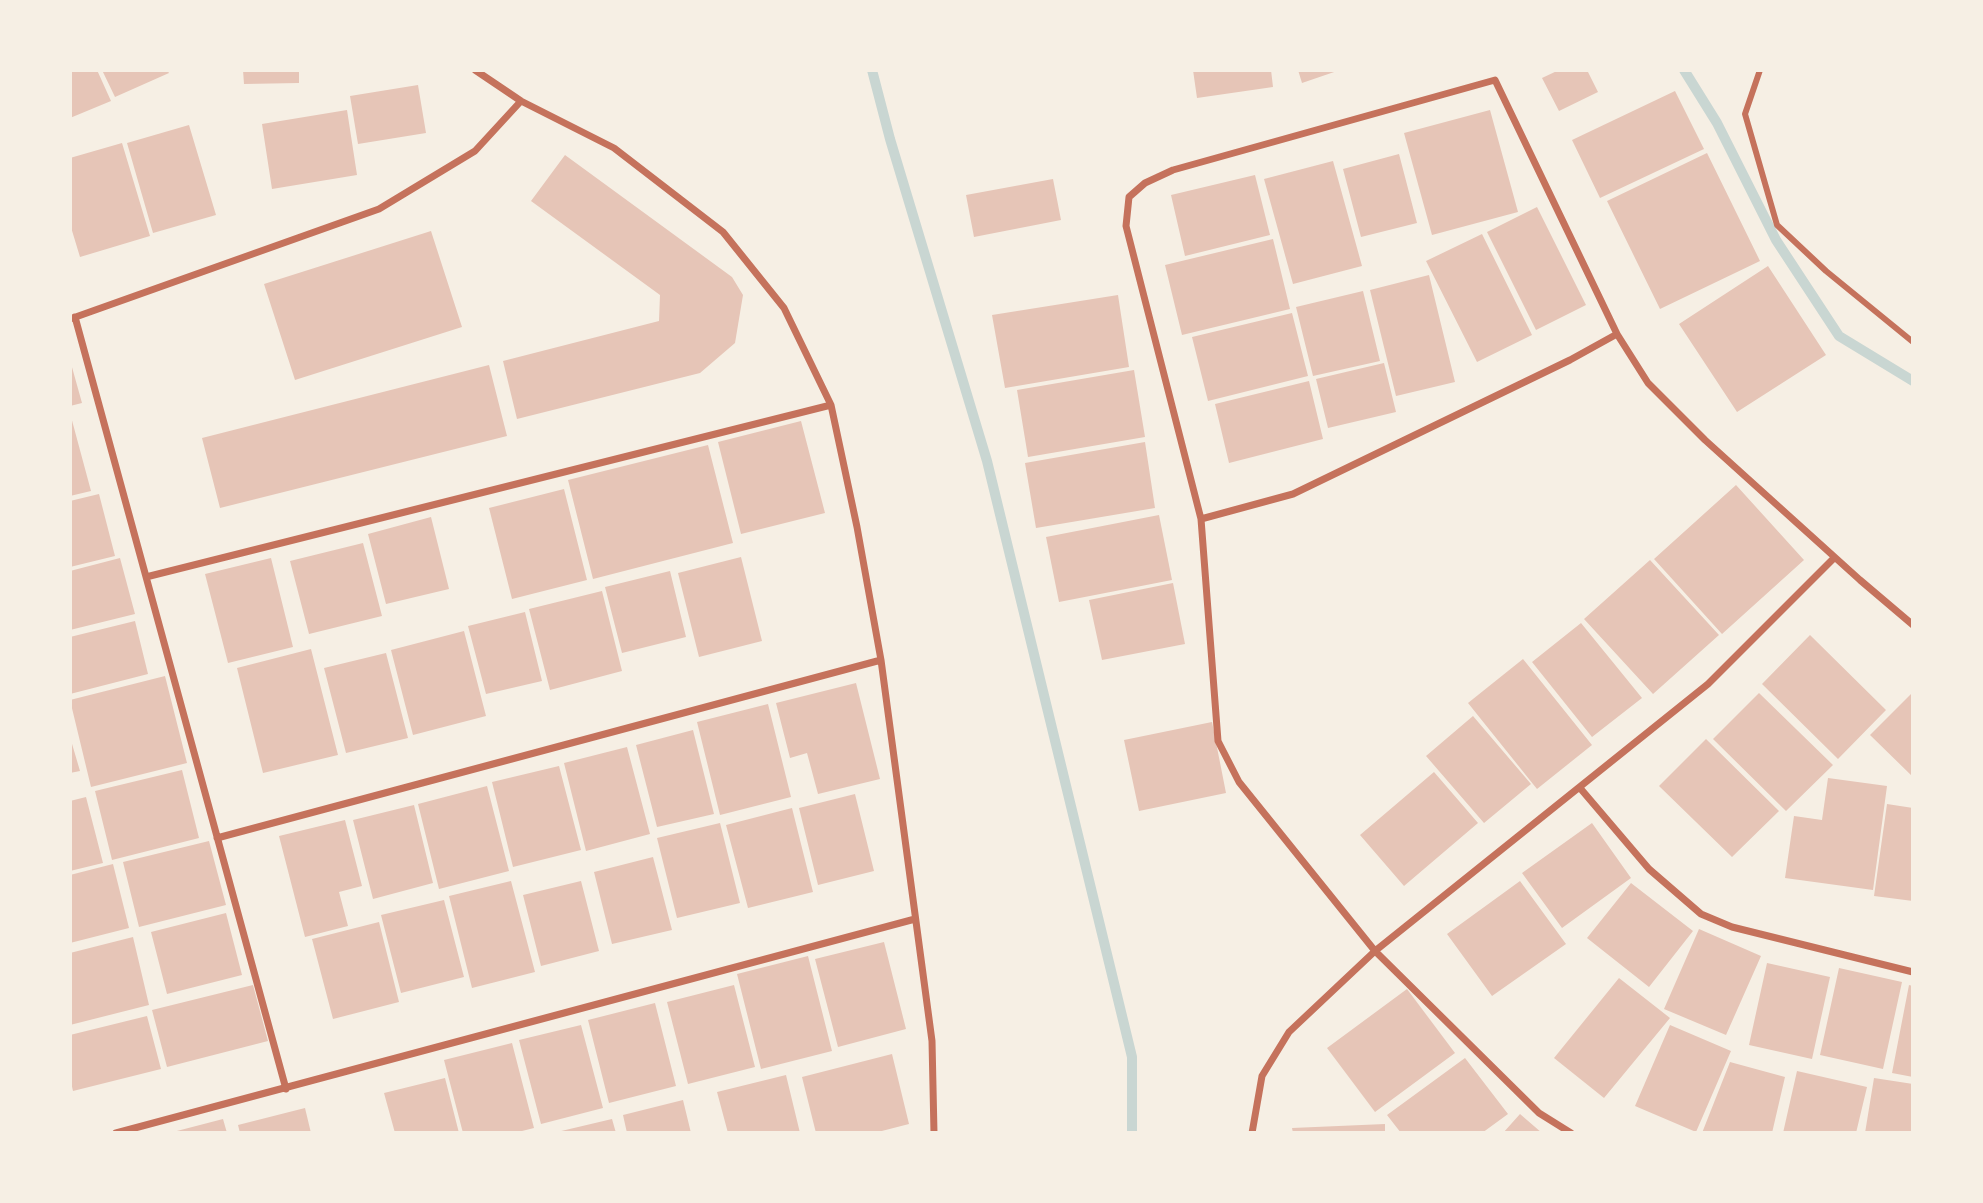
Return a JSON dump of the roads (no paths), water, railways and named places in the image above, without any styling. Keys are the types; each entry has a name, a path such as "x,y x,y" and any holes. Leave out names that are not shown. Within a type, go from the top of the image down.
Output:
{"street":[{"path":"475,70 521,100 614,148 723,232 784,308 831,405 881,660 932,1041 934,1133"},
{"path":"1760,70 1745,114 1777,225 1826,271 1913,342"},
{"path":"1572,1133 1539,1113 1375,951 1239,782 1219,741 1201,519 1126,226 1129,197 1145,183 1173,170 1494,80 1617,334 1648,383 1705,440 1834,558 1913,625"},
{"path":"286,1089 73,318 379,209 475,151 521,100"},
{"path":"1201,519 1293,494 1570,360 1617,334"},
{"path":"146,577 831,405"},
{"path":"1252,1133 1262,1076 1289,1032 1375,951 1708,684 1834,558"},
{"path":"217,838 881,660"},
{"path":"1580,788 1649,869 1701,914 1732,927 1913,972"},
{"path":"116,1133 915,919"}],"waterway":[{"path":"872,70 890,139 987,461 1132,1057 1132,1133"},
{"path":"1684,70 1717,123 1776,240 1839,336 1913,381"}]}
